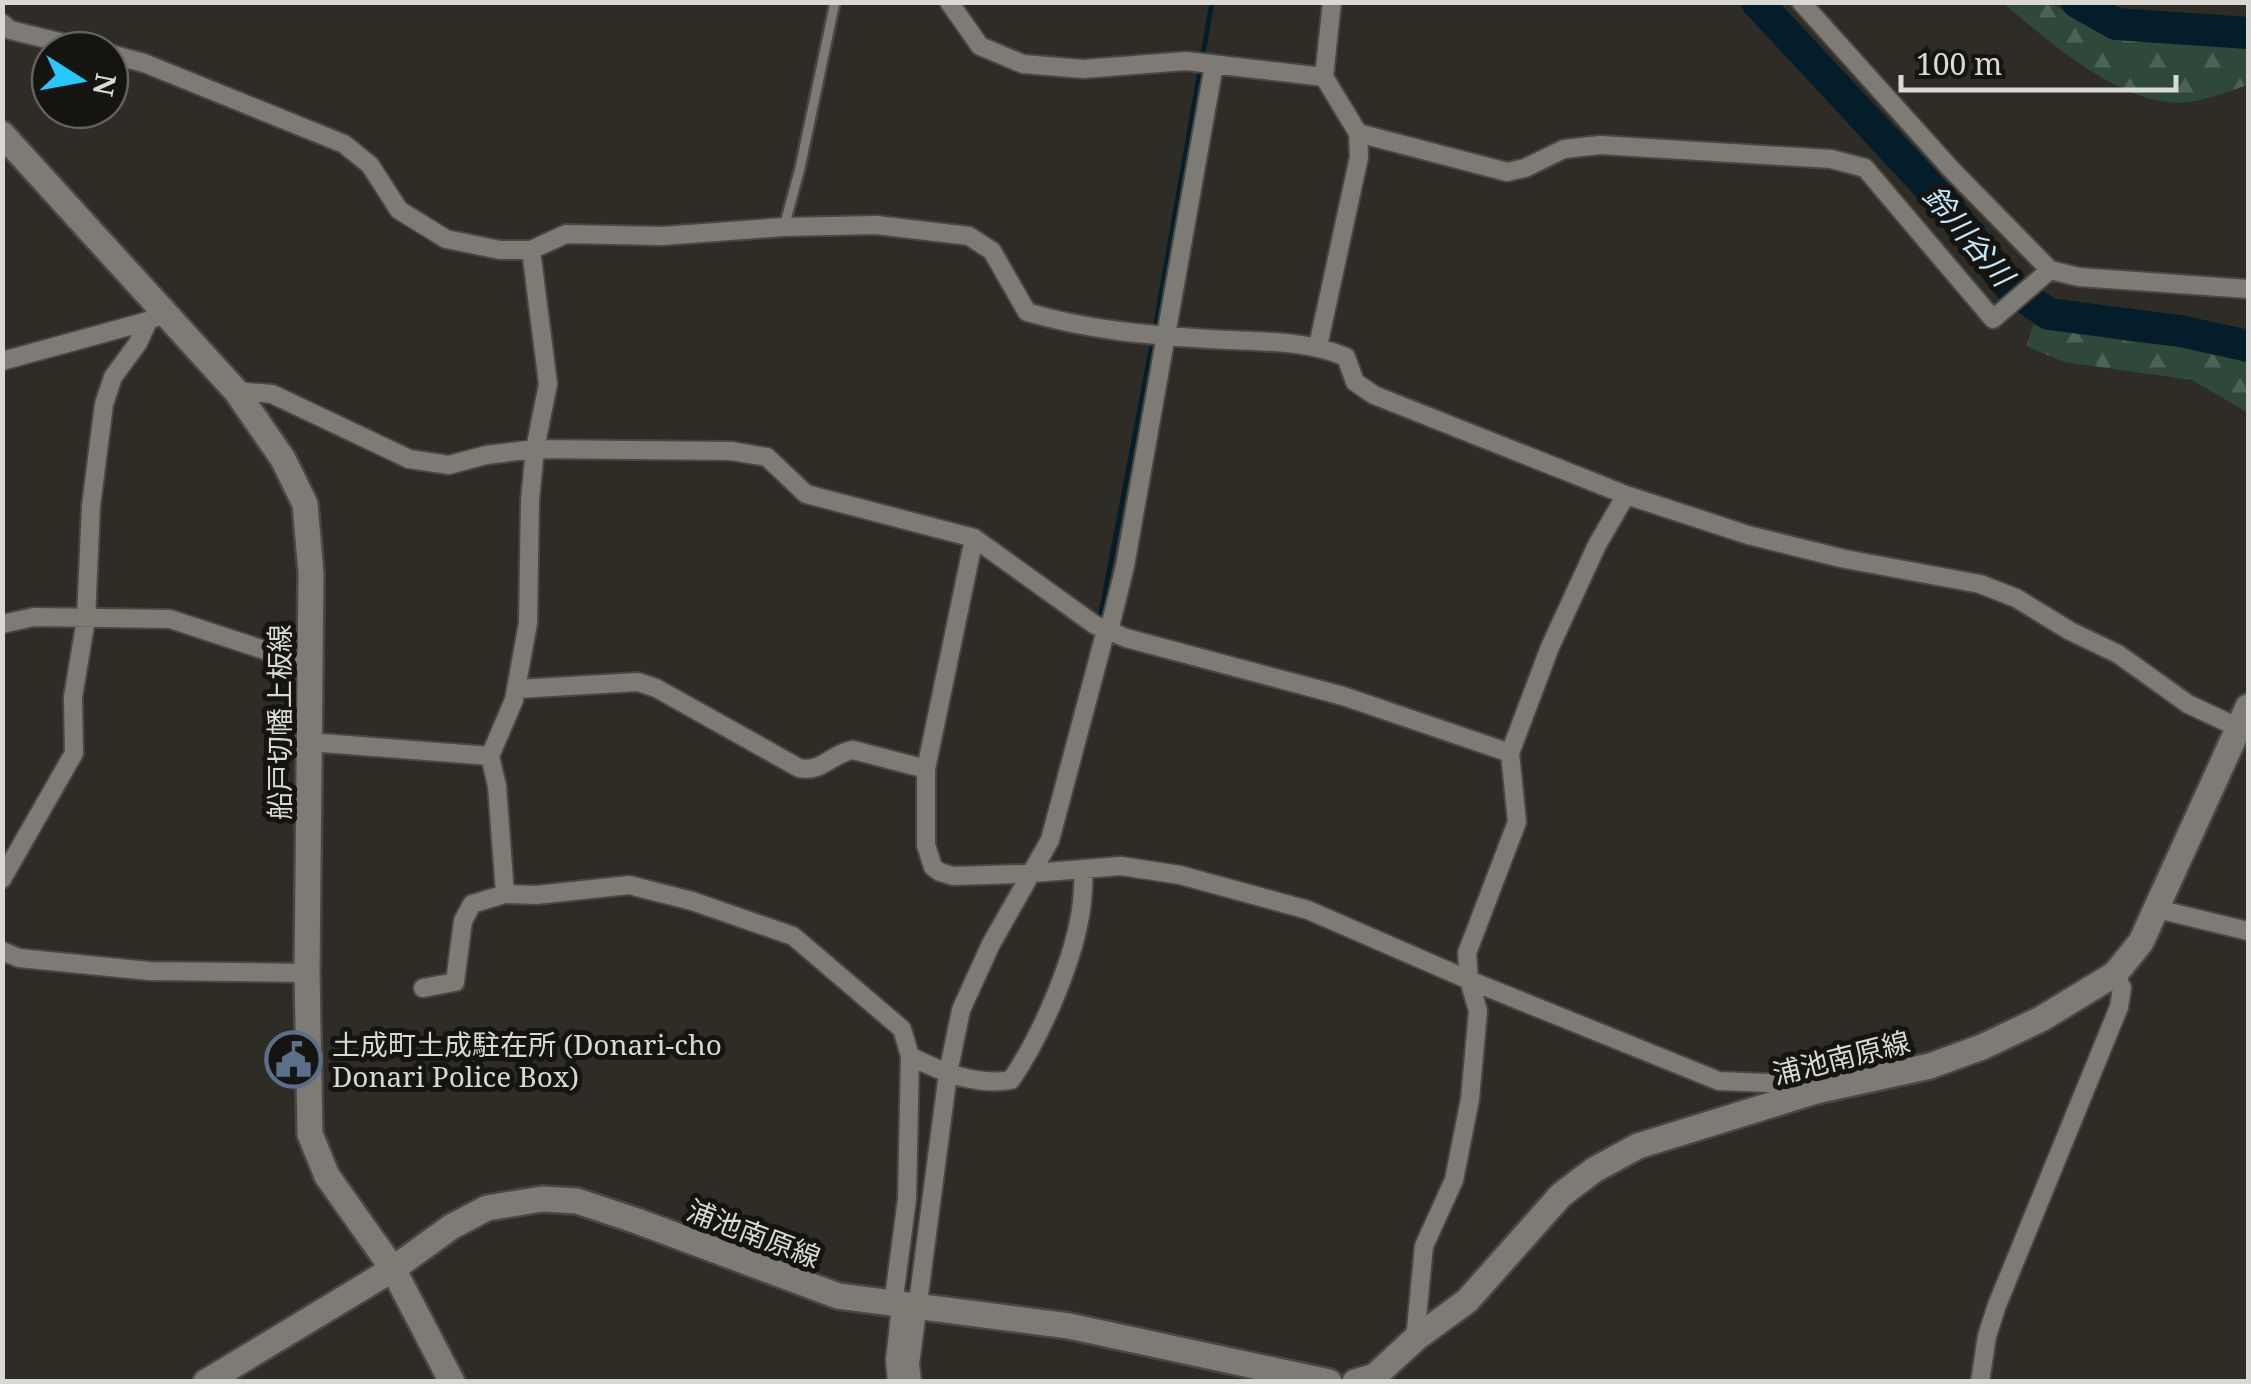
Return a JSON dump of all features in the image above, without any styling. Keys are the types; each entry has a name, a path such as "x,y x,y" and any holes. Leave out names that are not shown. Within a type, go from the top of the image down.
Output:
{"main road":[{"name":"船戸切幡上板線","path":"2,134 156,317 236,391 283,459 305,504 311,573 307,973 310,1134 327,1176 393,1269 452,1382"},
{"name":"浦池南原線","path":"1374,1380 1415,1340 1467,1301 1562,1195 1594,1170 1638,1146 1816,1092 1930,1066 2041,1019 2115,974 2140,942 2157,909 2243,717"},
{"name":"浦池南原線","path":"206,1382 238,1373 451,1228 487,1208 542,1198 578,1201 637,1220 838,1296 1069,1326 1328,1382"}],"street":[{"path":"949,2 980,46 1022,64 1084,69 1151,62 1206,64 1324,77"},
{"path":"1318,346 1359,157 1358,133 1324,77 1332,2"},
{"path":"1802,2 2043,275"},
{"path":"2,23 10,30 30,35"},
{"path":"130,59 344,144 370,164 399,210 446,239 500,250 531,250 566,234 662,236 784,226 876,225 969,236 992,251 1027,312 1076,326 1318,346 1346,356 1355,382 1374,395 1626,495 1748,535 1980,584 2016,598 2118,654 2188,704 2243,717"},
{"path":"897,1382 895,1360 943,1072 970,984 1050,840 1103,628 1124,566 1206,64"},
{"path":"1358,133 1507,172 1525,168 1564,149 1600,145 1831,159 1865,168 1993,319 2043,275 2248,289"},
{"path":"505,894 497,786 490,756 517,688 528,623 530,500 548,384 531,250"},
{"path":"2,361 156,317"},
{"path":"2,879 74,754 73,697 86,619 91,506 104,404 113,377 156,317"},
{"path":"236,391 272,394 408,459 449,465 486,455 535,449 731,450 767,457 806,494 974,538 1103,628 1156,648 1343,696 1510,753"},
{"path":"1415,1340 1424,1246 1454,1180 1470,1099 1478,1011 1469,980 1467,953 1517,822 1510,753 1550,647 1597,545 1626,495"},
{"path":"974,538 926,769 926,845 933,867 953,876 1121,866 1180,876 1308,910 1719,1081 1790,1084 1816,1092"},
{"path":"2,624 34,617 170,619 310,666"},
{"path":"517,688 638,682 656,688 799,768 817,769 853,750 926,769"},
{"path":"310,742 490,756"},
{"path":"910,1056 943,1072 993,1083 1011,1080 1025,1060 1069,955 1080,916 1084,870"},
{"path":"424,988 455,982 463,920 472,904 505,894 536,895 629,885 692,901 792,936 902,1029 910,1056 904,1306 912,1382"},
{"path":"2157,909 2248,931"},
{"path":"2,950 20,958 149,971 307,973"},
{"path":"1980,1382 1987,1336 1997,1305 2119,1007 2122,988 2115,974"}],"lane":[{"path":"784,226 835,2"}],"green space":[{"path":"2003,3 2050,3 2114,37 2248,46 2248,85 2189,102 2164,102 2139,95 2089,70"},
{"path":"2033,325 2133,342 2224,351 2248,359 2248,413 2192,380 2064,362 2026,346"}],"waterway":[{"path":"1155,329 1212,2"},
{"name":"鈴川谷川","path":"1757,2 1943,202 2011,288 2049,314 2180,331 2248,346"},
{"path":"2077,2 2116,24 2248,33"},
{"path":"1099,624 1153,340"},
{"path":"911,1289 914,1267"}],"place":[{"name":"土成町土成駐在所 (Donari-cho Donari Police Box)","path":"293,1060"}]}
